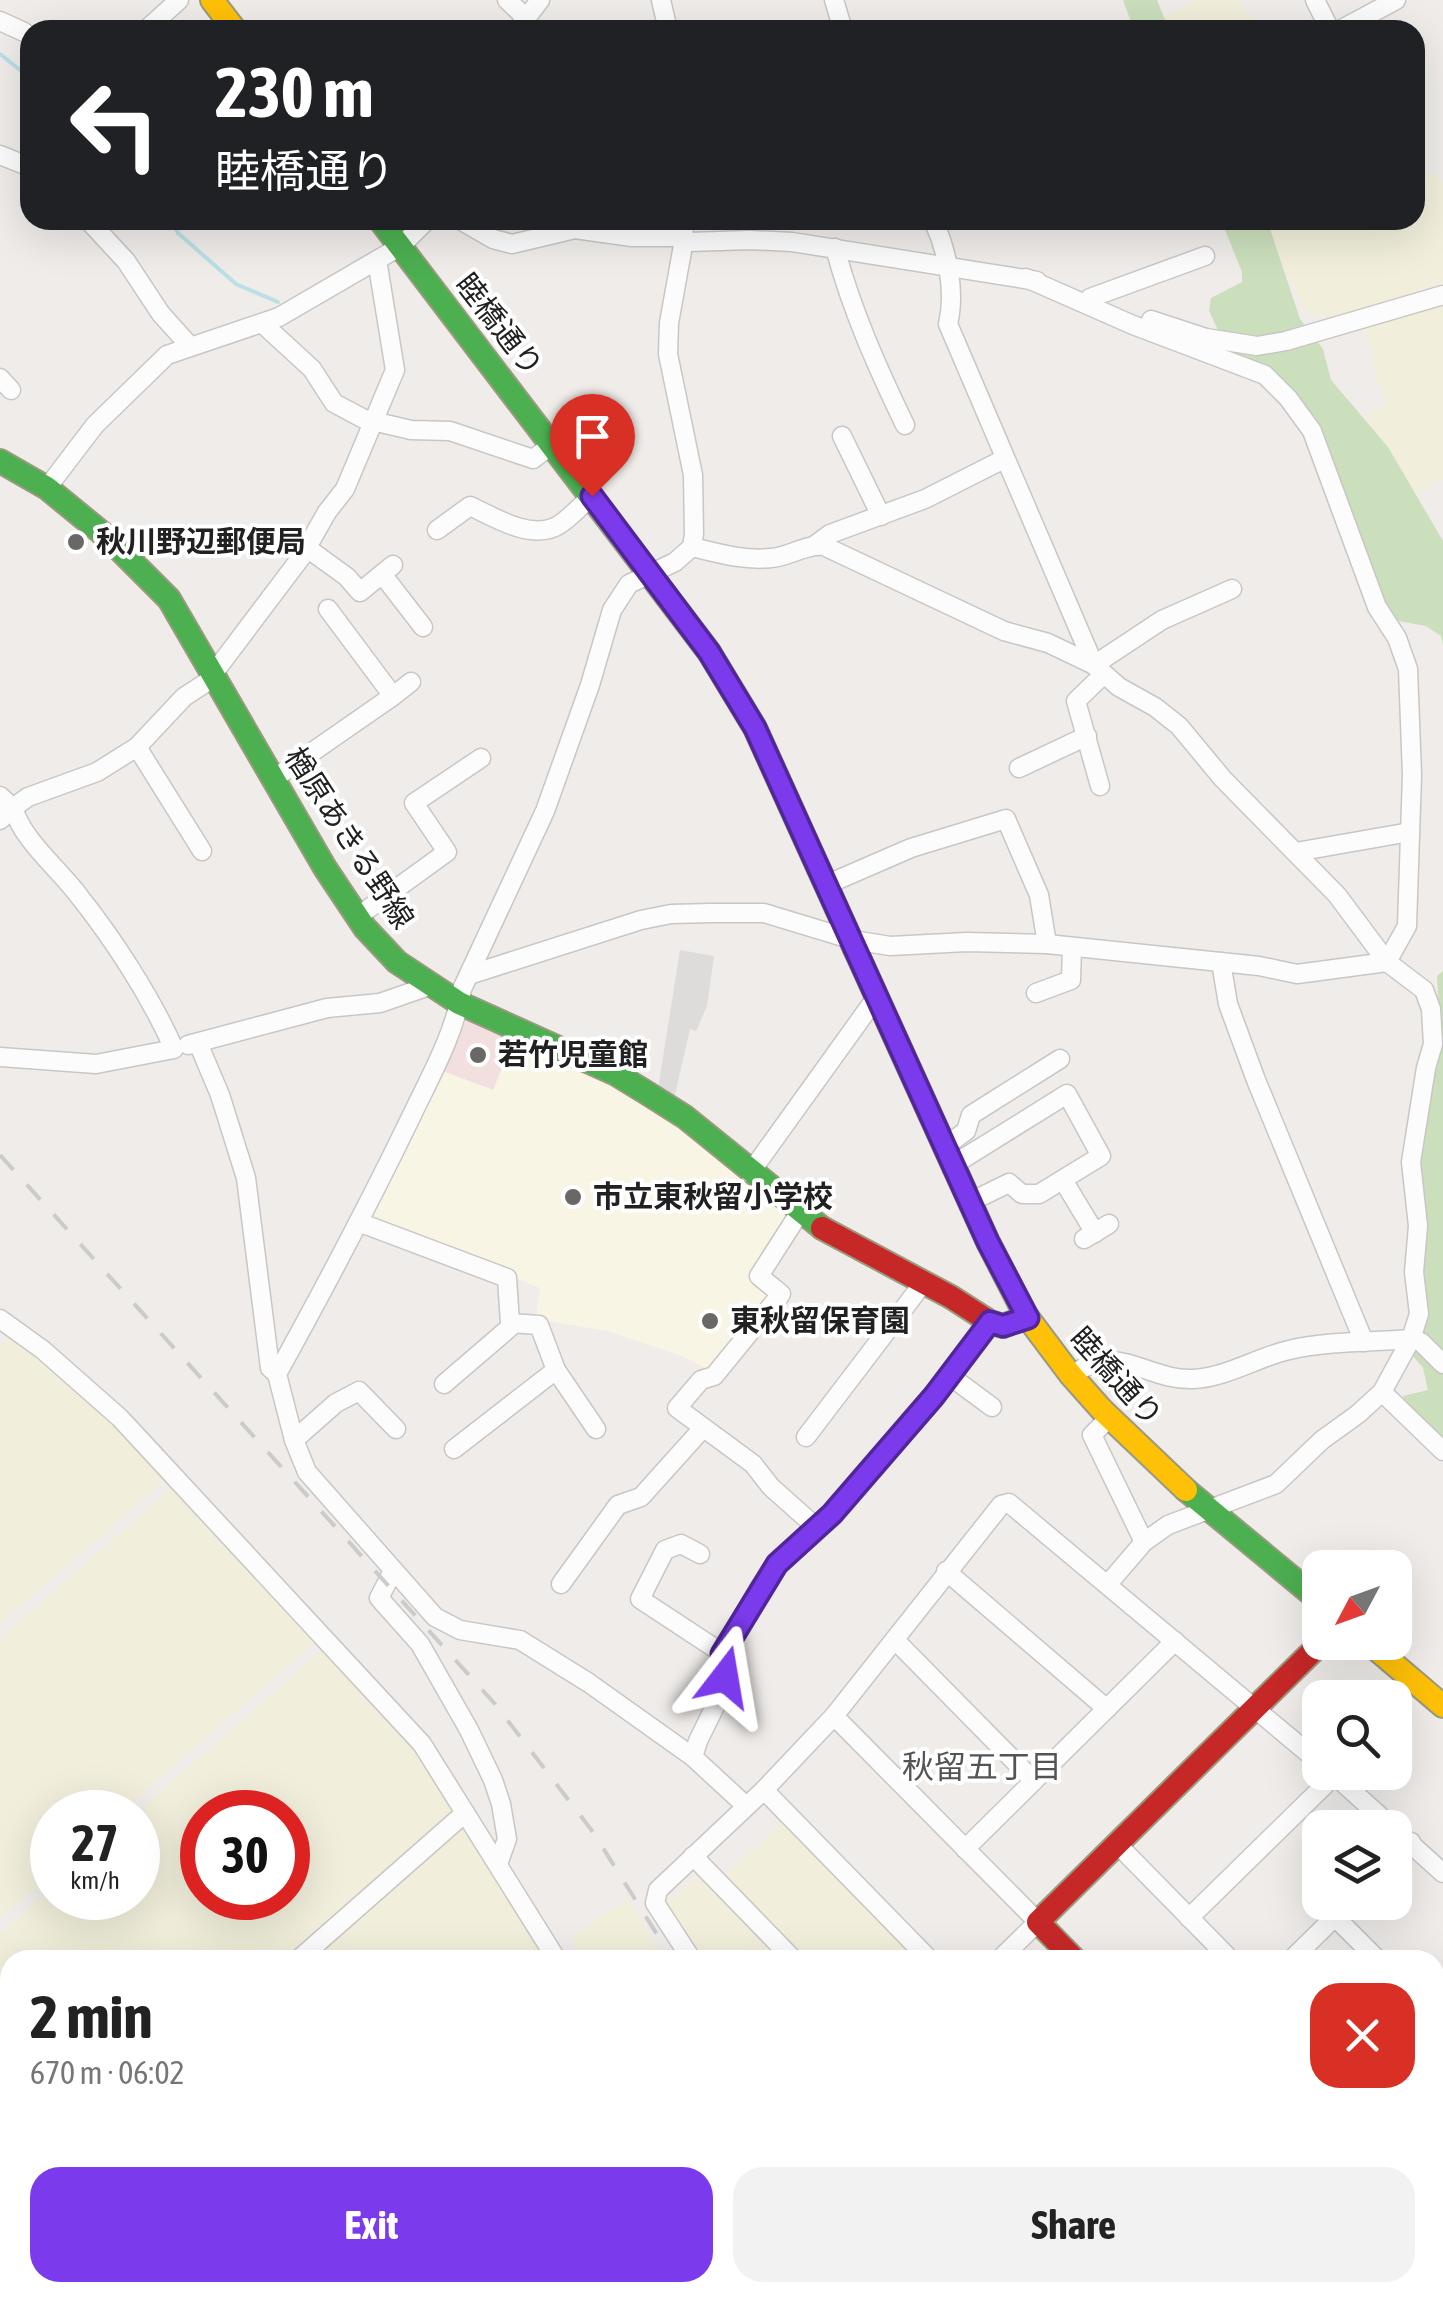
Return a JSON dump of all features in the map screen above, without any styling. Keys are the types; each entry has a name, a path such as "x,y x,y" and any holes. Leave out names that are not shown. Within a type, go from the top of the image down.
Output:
{"main road":[{"path":"212,0 227,20"},
{"name":"睦橋通り","path":"388,230 652,574 709,652 755,728 970,1202 1028,1318 1108,1419 1302,1587"},
{"name":"楢原あきる野線","path":"4,468 48,488 108,538 169,599 272,780 358,917 397,962 460,1003 616,1074 685,1117 822,1229 924,1282 990,1322"},
{"path":"990,1322 1003,1326 1028,1318"},
{"path":"1065,1950 1038,1922 1304,1660"},
{"path":"1389,1660 1443,1706"}],"street":[{"path":"157,20 179,0"},
{"path":"1359,20 1396,0"},
{"path":"97,230 126,261 161,314 189,345"},
{"path":"48,488 116,404 167,355 263,324 401,246 417,230"},
{"path":"477,230 512,244 570,230"},
{"path":"584,230 835,248 948,269 1026,278 1206,338 1257,346 1443,296"},
{"path":"277,1374 361,1223 432,1070 468,975 545,811 612,610 629,584 675,562 692,547 693,475 668,354 684,230"},
{"path":"936,230 948,269 948,324 1004,460 1099,670"},
{"path":"835,248 848,297 870,354 905,425"},
{"path":"1090,298 1205,256"},
{"path":"174,1049 114,943 79,895 4,808 97,772 137,747 184,698 214,674 307,548 345,489 395,370 377,260"},
{"path":"1026,278 1132,325 1254,370 1276,385 1302,416 1319,448 1377,607 1405,656 1412,757 1407,926 1387,962"},
{"path":"263,324 312,369 334,403 374,422 411,430 450,430 533,460 553,444"},
{"path":"842,436 881,516"},
{"path":"692,547 739,558 774,558 925,499 1004,460"},
{"path":"437,530 470,506 511,525 539,530 556,526 592,496"},
{"path":"814,545 824,546 1004,630 1048,643 1099,670 1180,726 1223,779 1337,895 1387,962 1424,990 1431,1008 1433,1044 1411,1162 1418,1226 1414,1272 1419,1314 1412,1339 1382,1392 1322,1440 1276,1484 1168,1526 1144,1542 1108,1584"},
{"path":"307,548 360,592 388,570 424,627"},
{"path":"1100,786 1076,702 1099,670 1162,620 1232,589"},
{"path":"328,609 393,696"},
{"path":"272,780 411,682"},
{"path":"1019,768 1087,736"},
{"path":"137,747 202,852"},
{"path":"358,917 448,852 414,802 481,758"},
{"path":"828,884 911,848 1006,820 1039,894 1047,944"},
{"path":"1296,852 1410,832"},
{"path":"468,975 627,924 671,914 764,914 852,940 890,946 967,942 1047,944 1298,974 1387,962"},
{"path":"1036,993 1072,980 1072,947"},
{"path":"1222,962 1228,1004 1256,1080 1364,1342"},
{"path":"0,1057 96,1064 174,1049 328,1008 380,1003 429,986"},
{"path":"750,1173 878,995"},
{"path":"198,1043 220,1095 246,1178 270,1368 277,1374 294,1440 307,1472 435,1618 460,1630 520,1640 694,1757 746,1806"},
{"path":"949,1156 966,1131 971,1115 1060,1059"},
{"path":"949,1156 1067,1094 1102,1156 1040,1194 1022,1194 1009,1184 970,1202"},
{"path":"1063,1180 1096,1232"},
{"path":"800,1212 759,1276 782,1294 714,1376 700,1380 677,1408 753,1464 771,1487 817,1528"},
{"path":"361,1223 507,1278 510,1323 539,1326 556,1370 596,1429"},
{"path":"806,1437 924,1282"},
{"path":"0,1319 43,1350 120,1418 422,1744 551,1950"},
{"path":"694,1757 721,1694 725,1677 722,1654 777,1564 817,1528 950,1376 990,1322"},
{"path":"444,1384 515,1323"},
{"path":"1071,1377 1084,1365 1116,1360 1174,1378 1198,1379 1289,1350 1412,1339 1421,1342 1443,1364"},
{"path":"454,1449 556,1370"},
{"path":"950,1376 992,1407"},
{"path":"294,1440 336,1403 359,1390 396,1430"},
{"path":"1382,1392 1443,1451"},
{"path":"1108,1419 1092,1436 1144,1542"},
{"path":"561,1584 618,1505 641,1497 703,1428"},
{"path":"686,1950 656,1902 658,1890 764,1790 834,1716 1001,1505 1009,1503 1302,1747"},
{"path":"700,1554 682,1544 666,1550 640,1599 722,1654"},
{"path":"392,1571 380,1598 420,1644 469,1730 497,1792 506,1839 498,1864"},
{"path":"946,1571 1107,1708"},
{"path":"896,1641 1034,1780"},
{"path":"965,1849 1175,1641"},
{"path":"834,1716 1038,1922 1009,1950"},
{"path":"764,1790 920,1950"},
{"path":"1189,1918 1310,1790"},
{"path":"1352,1790 1375,1810"},
{"path":"309,1950 466,1813"},
{"path":"1412,1842 1443,1873"},
{"path":"1117,1844 1221,1950"},
{"path":"693,1856 784,1950"},
{"path":"1301,1950 1332,1920"},
{"path":"1340,1920 1368,1950"}],"shaded area":[{"path":"1195,0 1239,0 1254,20 1165,20 1164,17"},
{"path":"1425,173 1433,173 1443,182 1443,481 1400,507 1366,415 1387,405 1375,375 1366,333 1321,315 1306,314 1268,230 1425,230"},
{"path":"680,950 714,956 707,1006 696,1031 690,1029 674,1099 658,1089"},
{"name":"若竹児童館","path":"468,1019 514,1039 493,1090 440,1070"},
{"name":"市立東秋留小学校","path":"514,1039 586,1069 678,1123 785,1211 788,1218 749,1279 769,1291 771,1299 709,1370 682,1356 607,1331 536,1319 540,1288 368,1219 440,1070 493,1090"},
{"path":"16,1336 114,1422 161,1474 161,1484 0,1624 0,1346"},
{"path":"169,1490 177,1491 314,1637 313,1644 146,1790 30,1790 30,1892 0,1919 0,1639"},
{"path":"321,1651 328,1652 415,1745 455,1808 453,1815 300,1950 0,1950 0,1933 30,1906 30,1920 160,1920 160,1792"},
{"path":"785,1820 915,1950 795,1950 725,1876"},
{"path":"460,1826 467,1827 543,1950 319,1950"},
{"path":"702,1873 779,1950 695,1950 666,1905"},
{"path":"628,1899 659,1950 578,1950 570,1937"}],"green space":[{"path":"1123,0 1157,0 1165,20 1130,20"},
{"path":"1225,230 1270,230 1300,319 1323,349 1331,380 1388,447 1443,541 1443,645 1441,636 1426,626 1398,621 1380,597 1314,423 1273,369 1227,349 1209,311 1211,298 1242,282 1242,272"},
{"path":"1443,971 1443,1448 1410,1416 1403,1396 1428,1390 1423,1368 1413,1356 1425,1295 1420,1165 1440,1031 1437,976"}],"waterway":[{"path":"0,54 20,70"},
{"path":"176,230 236,284 278,302"}],"railway":[{"path":"0,1155 495,1704 593,1832 667,1950"}],"traffic: fast":[{"path":"388,230 709,652 755,728 855,949"},
{"path":"0,461 47,488 108,538 169,599 325,868 365,928 397,962 459,1003 616,1074 647,1093 685,1117 822,1228"},
{"path":"1186,1490 1302,1586"}],"traffic: slow":[{"path":"212,0 227,20"},
{"path":"855,949 988,1242 1025,1314 1102,1410 1186,1490"},
{"path":"1389,1660 1443,1706"}],"traffic: jam":[{"path":"822,1228 990,1322 1003,1326 1027,1317"},
{"path":"1065,1950 1038,1922 1304,1660"}],"place":[{"name":"秋川野辺郵便局","path":"76,542"},
{"name":"若竹児童館","path":"478,1055"},
{"name":"市立東秋留小学校","path":"573,1197"},
{"name":"東秋留保育園","path":"710,1321"}],"district":[{"name":"秋留五丁目","path":"982,1767"}],"route":[{"path":"592,496 709,652 755,728 944,1147 1028,1318 1003,1326 990,1322 934,1396 832,1514 777,1564 722,1654 725,1677"}]}
